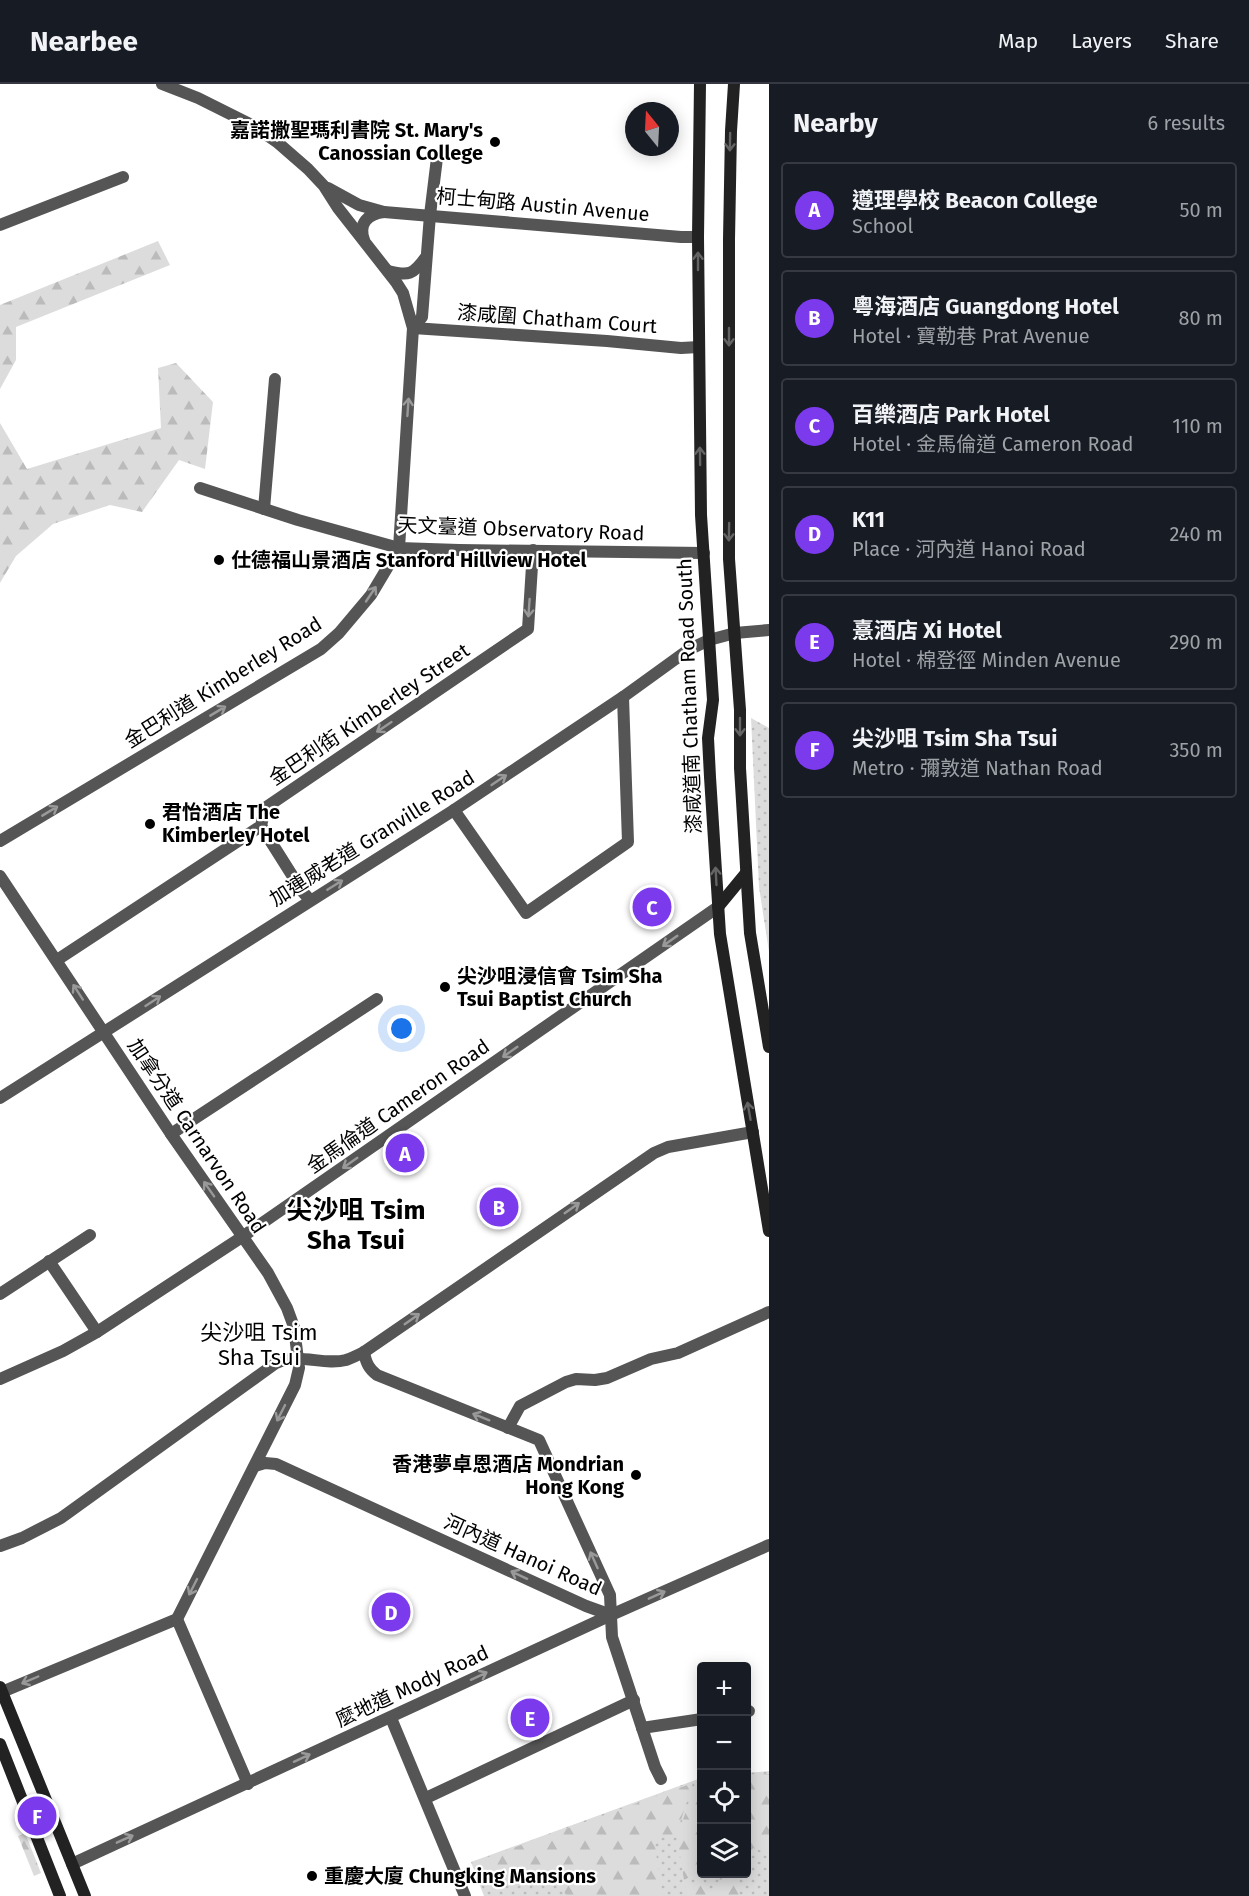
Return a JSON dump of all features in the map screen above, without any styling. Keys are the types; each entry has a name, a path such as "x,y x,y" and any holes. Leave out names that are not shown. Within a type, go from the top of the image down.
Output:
{"main road":[{"name":"漆咸道南 Chatham Road South","path":"700,84 698,237 700,515 713,700 708,738 718,907 720,934 769,1231"},
{"path":"734,84 729,239 729,559 740,710 740,768 750,933 769,1047"},
{"path":"718,907 747,873"},
{"path":"1,1689 85,1896"},
{"path":"0,1744 60,1896"}],"street":[{"name":"柯士甸路 Austin Avenue","path":"162,84 198,98 266,134 308,169 324,186 403,293 413,328"},
{"name":"金巴利道 Kimberley Road","path":"0,841 321,649 339,633 372,595 399,548 413,328 422,316 437,158"},
{"path":"0,225 123,177"},
{"name":"柯士甸路 Austin Avenue","path":"324,186 359,205 384,212 698,237"},
{"path":"367,246 363,238 362,225 371,215 384,212"},
{"path":"388,271 405,275 416,271 427,256"},
{"name":"漆咸圍 Chatham Court","path":"413,328 681,348 699,347"},
{"path":"264,509 275,380"},
{"name":"天文臺道 Observatory Road","path":"200,488 399,548 704,554"},
{"name":"金巴利街 Kimberley Street","path":"57,960 261,826 265,808 528,628 533,550"},
{"name":"加連威老道 Granville Road","path":"0,1098 454,810 623,698 688,650 709,640 735,633 769,630"},
{"path":"454,810 526,912 628,842 623,698"},
{"path":"261,826 310,900"},
{"name":"加拿分道 Carnarvon Road","path":"0,876 171,1134 268,1273 287,1308 294,1327 299,1368 295,1385 177,1619"},
{"name":"金馬倫道 Cameron Road","path":"0,1379 63,1351 96,1332 242,1237 718,907"},
{"path":"171,1134 377,999"},
{"path":"0,1546 50,1525 276,1363 285,1359 298,1358 346,1360 364,1352 647,1157 668,1147 753,1132"},
{"path":"0,1294 90,1234"},
{"path":"49,1261 96,1332"},
{"path":"508,1428 520,1406 566,1382 576,1379 607,1378 651,1359 678,1353 769,1312"},
{"path":"364,1352 365,1361 377,1375 539,1440 610,1595 612,1637 661,1779"},
{"name":"河內道 Hanoi Road","path":"255,1466 265,1463 276,1464 586,1606 611,1615"},
{"name":"麼地道 Mody Road","path":"72,1864 611,1615 769,1545"},
{"path":"1,1689 177,1619 248,1784"},
{"path":"426,1798 634,1700"},
{"path":"391,1718 465,1896"},
{"path":"642,1728 697,1720"}],"green space":[{"path":"158,241 170,265 16,327 16,360 0,389 0,305"},
{"path":"176,363 213,402 205,469 179,460 142,512 110,505 53,524 16,556 0,583 0,423 27,469 161,428 158,368"},
{"path":"751,718 769,728 769,952 759,887"},
{"path":"769,1771 769,1896 484,1896 471,1862 697,1779 697,1878 751,1878 751,1773"},
{"path":"769,1774 769,1853 753,1848 751,1853 751,1776"},
{"path":"697,1780 697,1873 684,1880 677,1837"},
{"path":"693,1783 676,1835 654,1838 662,1896 567,1896 546,1867 488,1890 477,1861"},
{"path":"25,1833 41,1873 34,1876 18,1836"},
{"path":"720,1878 730,1878 738,1882 739,1896 687,1896 685,1883 703,1885 705,1890 713,1889"}],"place":[{"name":"嘉諾撒聖瑪利書院 St. Mary's Canossian College","path":"495,142"},
{"name":"仕德福山景酒店 Stanford Hillview Hotel","path":"219,560"},
{"name":"君怡酒店 The Kimberley Hotel","path":"150,824"},
{"name":"百樂酒店 Park Hotel","path":"652,907"},
{"name":"尖沙咀浸信會 Tsim Sha Tsui Baptist Church","path":"445,987"},
{"name":"遵理學校 Beacon College","path":"405,1153"},
{"name":"粵海酒店 Guangdong Hotel","path":"499,1207"},
{"name":"香港夢卓恩酒店 Mondrian Hong Kong","path":"636,1475"},
{"name":"K11","path":"391,1612"},
{"name":"憙酒店 Xi Hotel","path":"530,1718"},
{"name":"尖沙咀 Tsim Sha Tsui","path":"37,1816"},
{"name":"重慶大廈 Chungking Mansions","path":"312,1876"}],"district":[{"name":"尖沙咀 Tsim Sha Tsui","path":"356,1225"},
{"name":"尖沙咀 Tsim Sha Tsui","path":"259,1344"}]}
